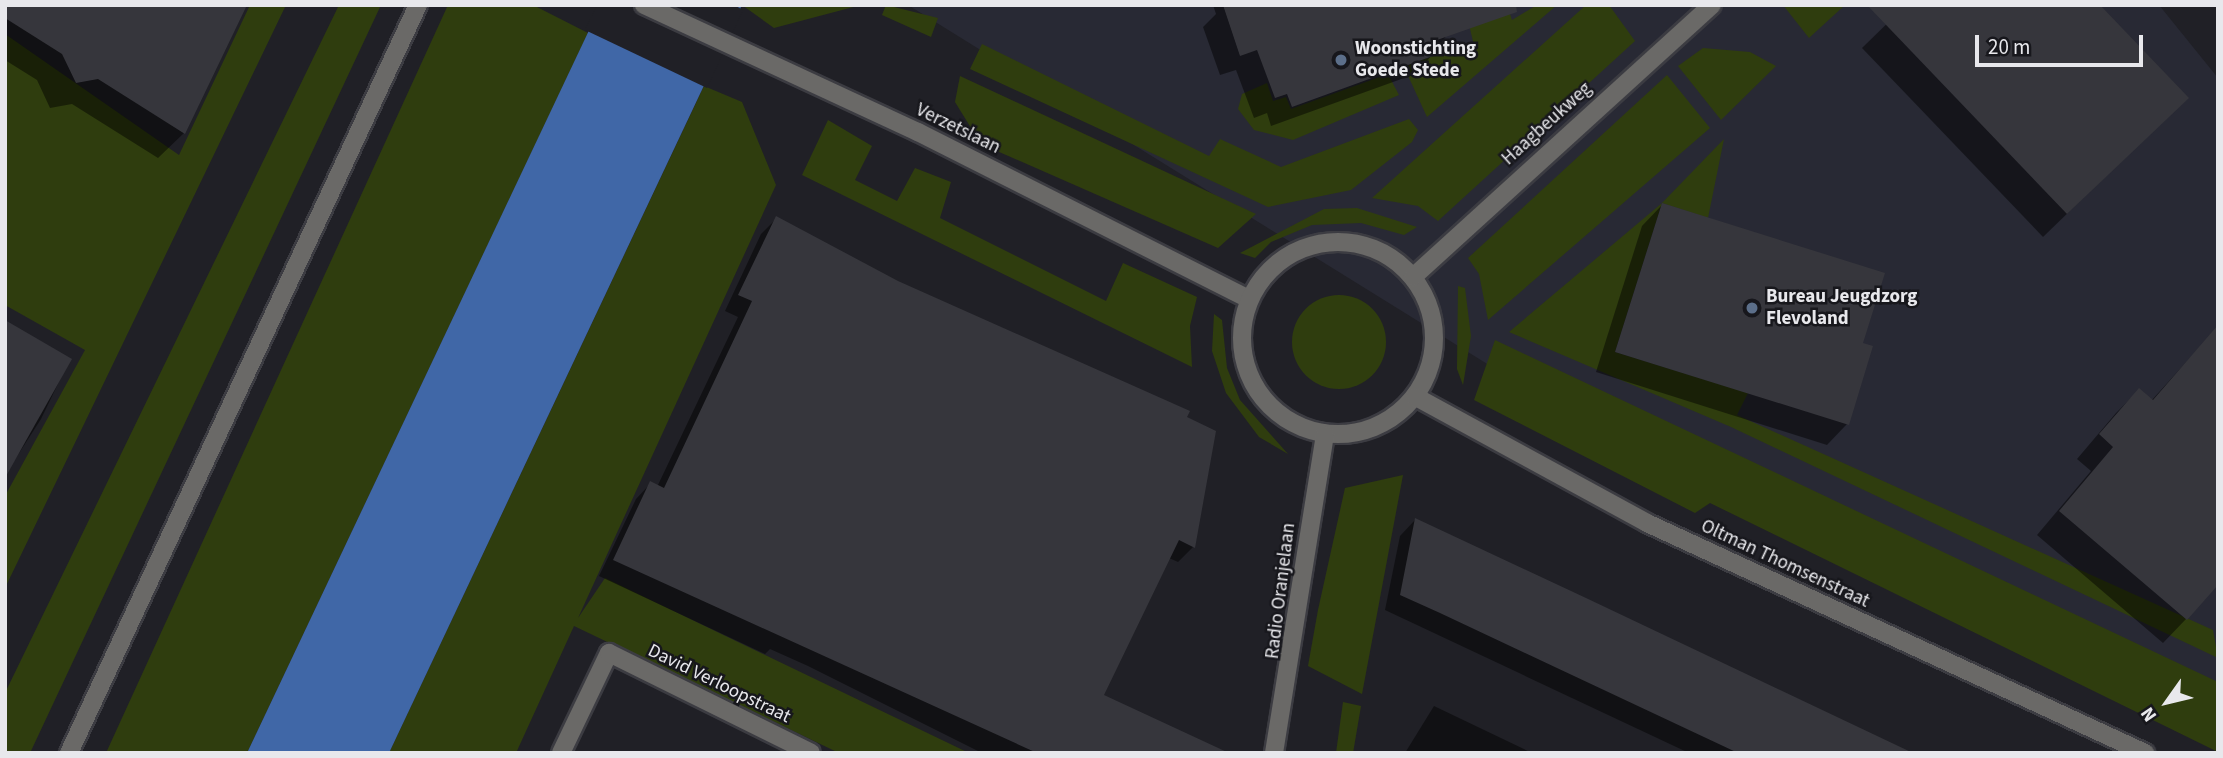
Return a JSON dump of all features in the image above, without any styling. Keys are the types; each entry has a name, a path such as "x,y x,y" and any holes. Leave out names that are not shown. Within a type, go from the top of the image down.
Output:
{"street":[{"path":"69,753 418,5"},
{"name":"Verzetslaan","path":"645,5 786,69 1249,299"},
{"name":"Haagbeukweg","path":"1413,277 1712,5"},
{"path":"1339,241 1367,246 1413,277 1435,337 1431,368 1416,397 1391,420 1359,433 1325,435 1272,409 1253,385 1242,357 1249,299 1286,256 1339,241"},
{"name":"Oltman Thomsenstraat","path":"1416,397 1647,523 2145,753"},
{"name":"Radio Oranjelaan","path":"1274,753 1325,435"},
{"name":"David Verloopstraat","path":"561,753 609,653 811,753"}],"shaded area":[{"path":"908,5 2159,5 2218,78 2218,714 1539,396"}],"green space":[{"path":"250,5 286,5 5,588 5,496 85,350 5,305 5,34 179,155"},
{"path":"339,5 381,5 30,753 5,753 5,693"},
{"path":"448,5 533,5 588,33 247,753 106,753"},
{"path":"742,5 861,5 774,28"},
{"path":"886,5 938,18 931,37 882,15"},
{"path":"1507,5 1512,20 1537,5 1557,5 1427,117 1404,67 1441,53 1476,54 1466,12"},
{"path":"1586,5 1609,5 1635,41 1438,221 1418,206 1372,198"},
{"path":"1783,5 1845,5 1809,38"},
{"path":"982,44 1209,156 1220,139 1281,167 1409,119 1418,130 1412,142 1351,190 1268,207 970,69"},
{"path":"1703,48 1750,52 1776,66 1721,120 1678,66"},
{"path":"1388,74 1399,95 1293,140 1254,130 1238,109 1242,94 1267,83 1273,101 1286,97 1291,109"},
{"path":"1667,75 1710,128 1488,320 1479,274 1468,258"},
{"path":"960,76 1256,214 1218,248 981,144 955,102"},
{"path":"704,86 742,102 776,185 578,618 605,578 969,753 839,753 574,626 516,753 389,753"},
{"path":"828,120 872,146 855,180 897,201 915,168 951,182 940,218 1106,301 1123,263 1197,297 1190,326 1192,367 802,175"},
{"path":"1724,139 1708,218 1662,203"},
{"path":"1662,203 1615,352 1748,393 1737,415 2213,630 2218,658 1731,427 1509,332"},
{"path":"1357,208 1417,227 1404,235 1361,223 1312,225 1271,242 1255,258 1240,253 1324,209"},
{"path":"1458,286 1465,288 1471,336 1463,385 1457,369"},
{"path":"1330,295 1348,295 1373,308 1383,324 1386,342 1383,360 1373,376 1348,389 1330,389 1305,376 1292,351 1292,333 1305,308"},
{"path":"1214,314 1222,320 1227,368 1240,400 1288,454 1259,437 1226,393 1212,351"},
{"path":"1495,340 2218,682 2218,752 1710,503 1695,513 1474,400"},
{"path":"1403,475 1362,694 1308,666 1318,610 1345,488"},
{"path":"1343,702 1361,706 1353,753 1336,753"}],"water":[{"path":"601,5 742,5 389,753 247,753"}],"pier":[{"path":"597,5 734,5 743,10 707,88 585,30"}],"building":[{"path":"5,5 247,5 185,134 98,79 76,83 62,54 5,18"},
{"name":"Woonstichting Goede Stede","path":"1223,5 1516,5 1517,12 1437,40 1441,53 1292,107 1287,94 1275,98 1257,50 1240,56"},
{"path":"1867,5 2100,5 2189,98 2067,214"},
{"name":"Bureau Jeugdzorg Flevoland","path":"1662,203 1885,273 1863,343 1873,346 1849,425 1615,352"},
{"path":"776,216 898,281 1190,411 1187,417 1216,431 1195,548 1179,540 1104,695 1229,753 1037,753 613,560 650,481 664,488 752,301 738,295"},
{"path":"5,320 72,359 5,478"},
{"path":"2218,325 2218,585 2187,620 2059,511 2113,447 2099,434 2139,388 2153,400"},
{"path":"1415,518 1913,753 1738,753 1400,595"}],"place":[{"name":"Woonstichting Goede Stede","path":"1341,60"},
{"name":"Bureau Jeugdzorg Flevoland","path":"1752,308"}]}
